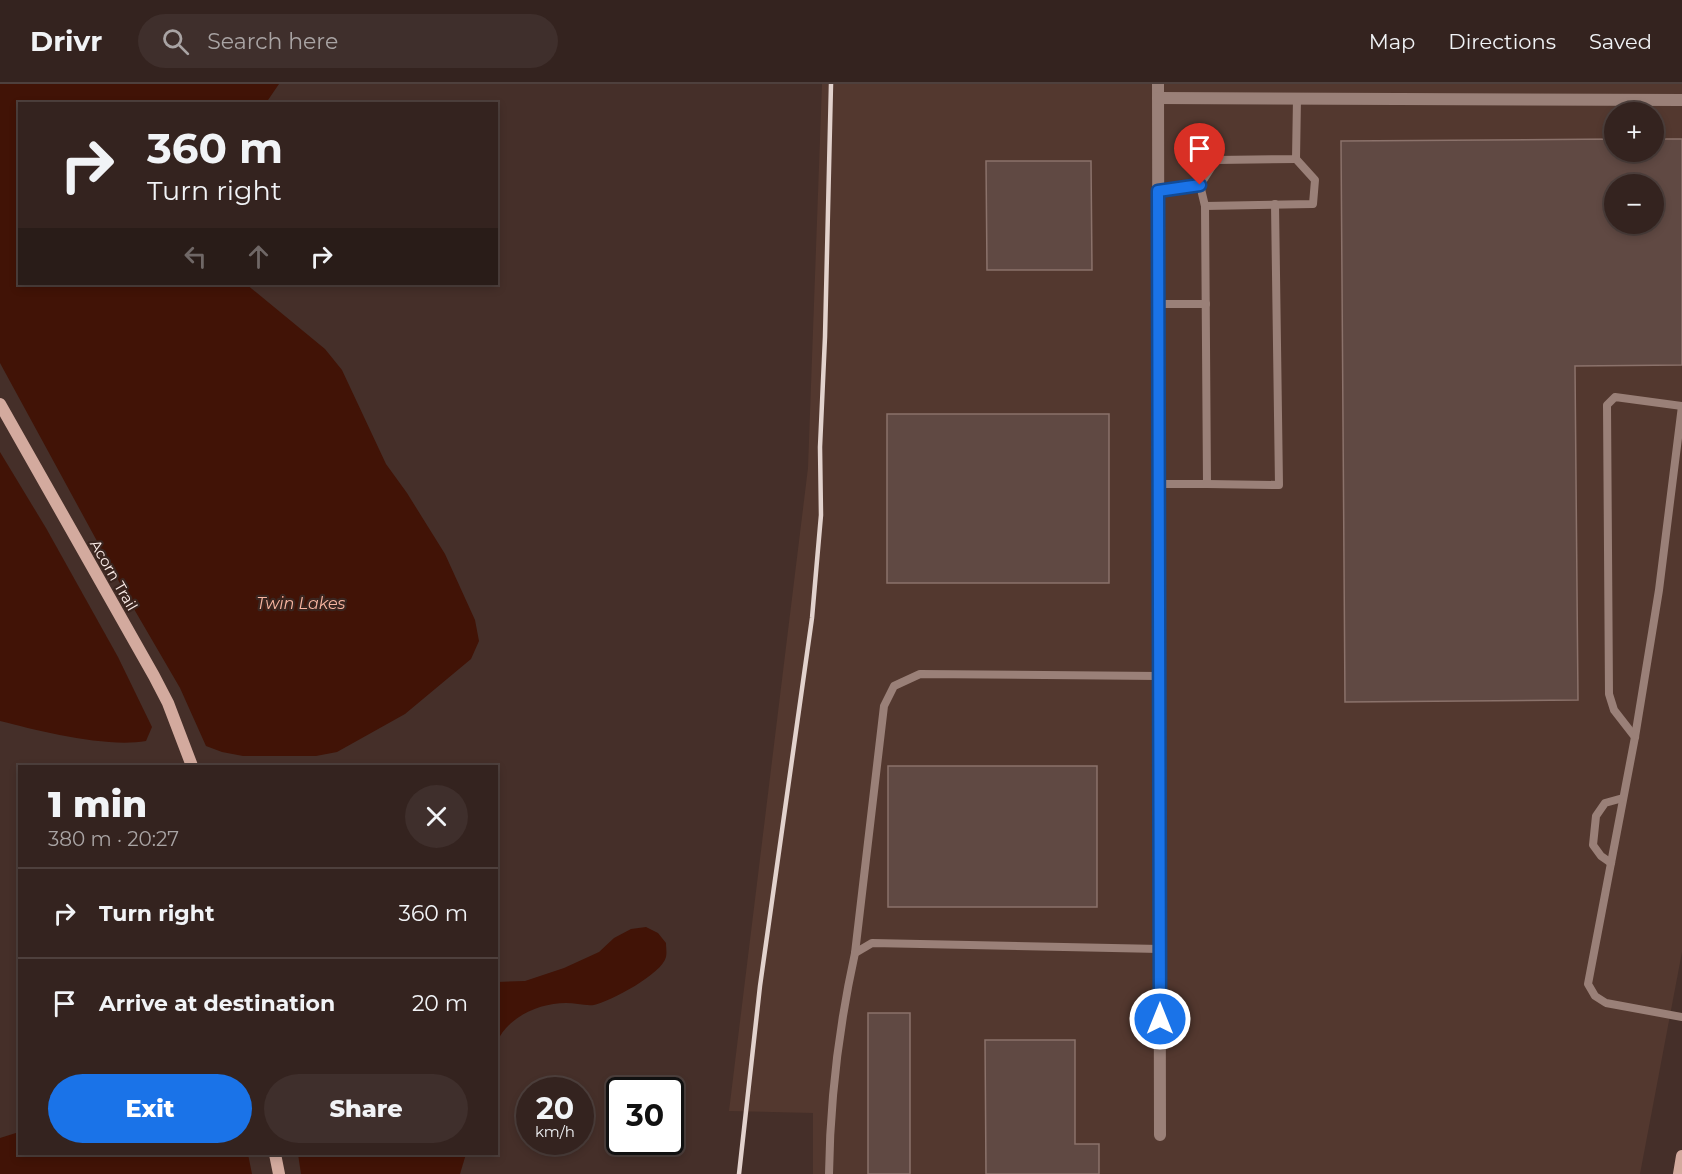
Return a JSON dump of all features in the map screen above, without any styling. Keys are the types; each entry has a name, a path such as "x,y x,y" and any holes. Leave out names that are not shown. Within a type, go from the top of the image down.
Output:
{"street":[{"path":"1158,84 1160,1135"},
{"path":"1158,98 1682,100"},
{"name":"Acorn Trail","path":"0,404 154,676 168,703 192,765"},
{"path":"275,1155 279,1174"},
{"path":"1679,1174 1682,1156"}],"lane":[{"path":"1205,206 1313,204 1315,180 1296,159 1297,98"},
{"path":"1207,484 1205,206 1200,185 1216,160 1296,159"},
{"path":"1158,191 1200,185"},
{"path":"1159,484 1279,485 1275,204"},
{"path":"1158,304 1206,304"},
{"path":"1635,736 1614,710 1609,694 1607,405 1615,397 1682,406 1659,590 1635,736 1588,984 1595,996 1606,1003 1682,1017"},
{"path":"829,1174 833,1078 843,1007 855,953 884,706 894,686 920,675 1159,675"},
{"path":"1611,863 1601,856 1593,845 1596,816 1605,803 1623,798"},
{"path":"855,953 872,943 1160,949"}],"shaded area":[{"path":"822,84 1682,84 1682,952 1640,1174 813,1174 813,1113 729,1111 808,468"}],"water":[{"name":"Twin Lakes","path":"0,84 279,84 267,102 18,102 18,285 247,285 325,349 342,370 386,464 445,554 475,620 479,641 471,659 405,714 337,752 316,756 243,756 206,746 180,688 134,609 0,363"},
{"path":"0,452 46,528 118,657 152,727 146,741 130,743 93,740 53,734 0,721"},
{"path":"646,927 658,933 666,943 666,957 646,979 623,993 594,1005 566,1003 535,1009 509,1025 498,1040 498,982 525,981 564,968 599,952 614,938 631,929"},
{"path":"18,1132 18,1155 248,1155 252,1174 0,1174 0,1138"},
{"path":"298,1155 466,1155 460,1174 301,1174"}],"building":[{"path":"1604,139 1604,162 1664,162 1664,139 1682,139 1682,365 1575,366 1578,700 1345,702 1341,141"},
{"path":"986,161 1091,161 1092,270 987,270"},
{"path":"887,414 1109,414 1109,583 887,583"},
{"path":"888,766 1097,766 1097,907 888,907"},
{"path":"868,1013 910,1013 910,1174 868,1174"},
{"path":"985,1040 1075,1040 1075,1144 1099,1144 1099,1174 986,1174"}],"railway":[{"path":"739,1174 760,986 812,618 821,515 820,447 831,84"}],"route":[{"path":"1160,1019 1158,191 1200,185"}]}
